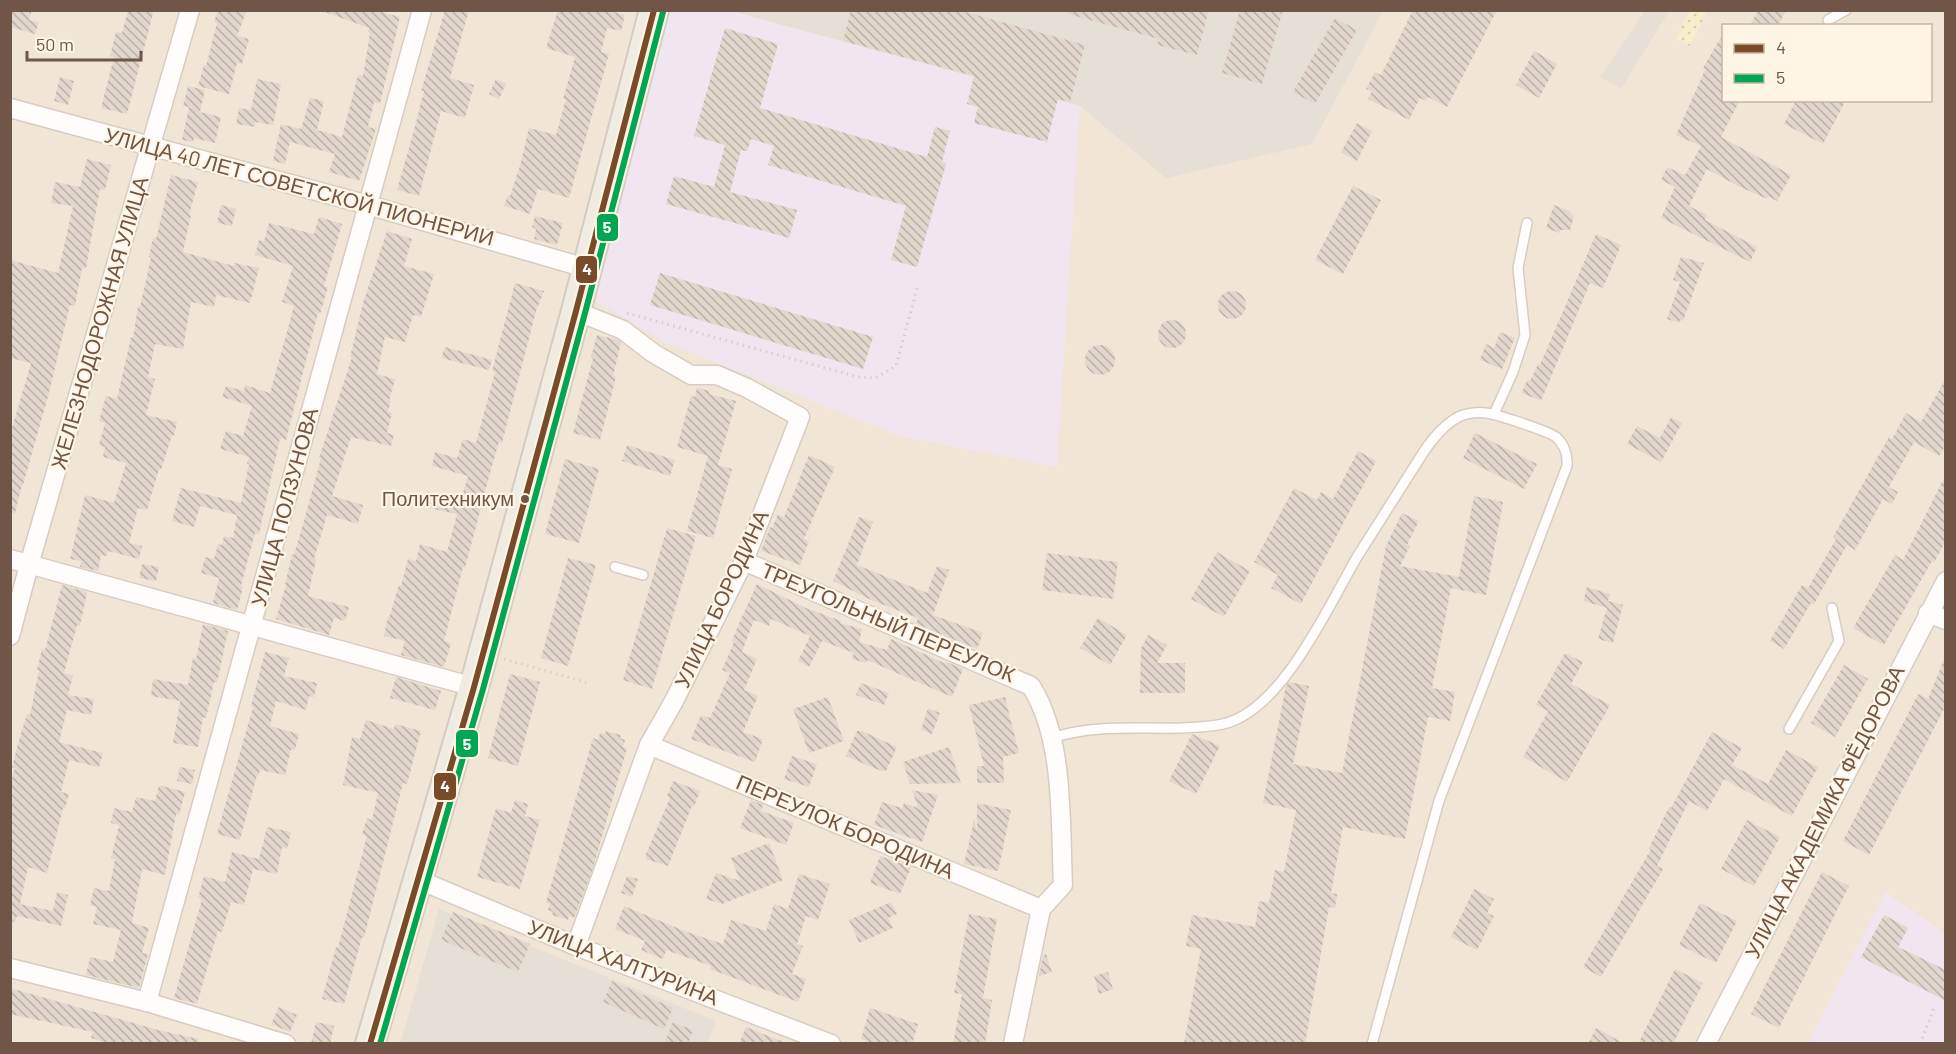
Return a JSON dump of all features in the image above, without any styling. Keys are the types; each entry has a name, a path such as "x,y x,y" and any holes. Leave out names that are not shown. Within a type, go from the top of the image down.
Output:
{"main road":[{"path":"370,1044 484,653 654,10"}],"street":[{"name":"ЖЕЛЕЗНОДОРОЖНАЯ УЛИЦА","path":"10,636 190,10"},
{"name":"УЛИЦА ПОЛЗУНОВА","path":"147,1002 422,10"},
{"name":"УЛИЦА 40 ЛЕТ СОВЕТСКОЙ ПИОНЕРИИ","path":"10,108 368,205 586,268"},
{"name":"УЛИЦА БОРОДИНА","path":"576,311 622,330 653,353 691,375 717,375 747,388 800,417 744,561 674,701 649,745 576,946"},
{"path":"10,559 474,687"},
{"name":"ТРЕУГОЛЬНЫЙ ПЕРЕУЛОК","path":"744,561 1031,686 1040,700 1051,738"},
{"name":"УЛИЦА АКАДЕМИКА ФЁДОРОВА","path":"1706,1044 1946,581"},
{"path":"1928,613 1946,620"},
{"path":"1013,1044 1041,909 1063,885 1058,773 1051,738"},
{"name":"ПЕРЕУЛОК БОРОДИНА","path":"649,745 1041,909"},
{"name":"УЛИЦА ХАЛТУРИНА","path":"417,879 576,946 831,1044"},
{"path":"10,968 147,1002 286,1044"}],"lane":[{"path":"1828,20 1846,10"},
{"path":"1494,414 1513,372 1525,335 1518,268 1527,223"},
{"path":"1051,738 1067,733 1102,728 1203,727 1224,724 1251,711 1265,700 1305,649 1357,558 1432,439 1460,416 1480,413 1494,414 1555,436 1565,449 1568,458 1567,466 1439,801 1372,1044"},
{"path":"615,567 643,575"},
{"path":"1790,729 1839,641 1832,608"}],"path":[{"path":"624,312 858,377 875,378 896,366 918,285"},
{"path":"484,653 588,683"},
{"path":"1920,1044 1934,1008"}],"shaded area":[{"path":"11,11 1945,11 1945,1043 11,1043"},
{"path":"671,11 731,11 1080,106 1057,467 899,436 662,341 590,298"},
{"path":"731,11 1383,11 1312,144 1166,178 1080,106"},
{"path":"1645,11 1669,11 1621,89 1600,77"},
{"path":"1885,892 1945,933 1945,1043 1808,1044"},
{"path":"439,909 716,1021 707,1043 400,1044"}],"sand":[{"path":"1690,11 1707,11 1690,46 1675,39"}],"building":[{"path":"10,10 32,10 29,20 39,22 35,34 10,27"},
{"path":"128,10 154,10 127,114 101,108 114,57 110,56 116,32 122,33"},
{"path":"218,10 247,10 237,36 249,39 242,64 237,63 229,94 198,86 204,65 206,66"},
{"path":"325,10 374,10 400,17 380,104 374,102 368,127 376,129 359,181 329,172 335,154 290,142 285,164 273,161 281,124 301,129 310,98 324,101 317,130 342,137 358,75 363,76 370,33 369,28 325,12"},
{"path":"445,10 469,10 450,78 474,85 465,118 441,111 419,196 397,190 424,91 421,91"},
{"path":"558,10 607,10 625,15 621,31 607,28 601,52 609,54 569,198 538,189 530,214 504,206 508,195 510,196 520,166 529,128 556,135 566,99 563,99 575,57 546,48"},
{"path":"851,10 958,10 1085,45 1070,102 1058,99 1047,142 974,123 978,107 967,104 974,76 843,41"},
{"path":"1068,10 1209,10 1197,55 1157,45 1159,39 1068,14"},
{"path":"1240,10 1283,10 1262,84 1222,73"},
{"path":"1413,10 1497,10 1447,107 1428,97 1426,101 1420,98 1409,120 1368,99 1372,91 1366,89 1375,72 1381,75"},
{"path":"1758,10 1786,10 1779,24 1751,24"},
{"path":"1335,18 1357,30 1315,104 1293,92"},
{"path":"725,28 778,44 760,108 927,157 935,127 950,131 942,162 946,164 917,267 891,260 906,206 768,165 774,146 751,139 747,151 741,150 730,192 797,210 789,238 666,204 674,176 714,187 725,145 694,136"},
{"path":"1722,35 1722,102 1739,102 1721,137 1791,175 1777,201 1738,186 1707,169 1689,206 1707,215 1705,220 1757,247 1750,262 1661,218 1675,187 1661,180 1667,167 1685,175 1701,146 1676,135 1705,70 1703,68"},
{"path":"1534,51 1557,64 1539,98 1516,85"},
{"path":"60,77 74,81 68,105 54,101"},
{"path":"257,79 281,84 273,125 255,122 255,127 236,124 239,108 251,110"},
{"path":"496,79 506,84 499,99 489,94"},
{"path":"188,86 205,90 200,112 221,117 215,143 194,138 193,142 182,140 189,107 183,106"},
{"path":"1795,102 1845,102 1823,144 1784,124"},
{"path":"1357,123 1372,131 1357,161 1341,152"},
{"path":"87,159 111,165 105,190 100,189 86,268 82,268 75,306 70,305 49,393 15,513 10,512 10,435 31,363 10,358 10,260 58,273 73,206 51,203 55,182 80,187"},
{"path":"171,175 198,182 189,215 191,215 183,252 234,266 235,263 259,268 250,303 216,295 214,307 191,302 183,349 155,344 148,377 155,379 146,415 177,422 174,436 172,435 161,470 159,469 147,510 138,508 129,543 142,546 139,559 108,551 107,556 101,555 98,571 80,567 81,561 70,559 85,495 114,503 126,463 103,457 105,447 99,445 105,423 99,421 106,396 117,399 151,258 149,257 153,238 156,239"},
{"path":"1353,186 1381,200 1343,274 1315,260"},
{"path":"221,205 236,209 232,226 217,223"},
{"path":"1554,205 1569,211 1574,217 1570,230 1561,230 1559,233 1546,228"},
{"path":"535,216 563,223 557,245 534,239 536,229 532,227"},
{"path":"319,217 342,224 324,286 328,287 320,314 318,313 286,440 280,438 259,534 255,533 237,610 213,603 219,578 201,573 205,557 214,559 218,544 222,545 224,536 233,538 237,515 200,506 194,527 172,521 181,488 241,503 249,457 220,449 226,431 243,436 252,406 222,397 226,386 244,391 245,385 270,393 294,306 282,302 293,266 255,255 259,240 264,241 269,223 314,234"},
{"path":"387,231 412,239 404,266 434,274 421,317 413,315 405,342 385,337 377,374 395,379 388,412 392,413 387,433 394,435 391,446 351,437 332,496 363,505 358,524 327,515 314,559 316,560 308,596 349,607 345,621 334,618 329,635 276,619 292,554 294,555 321,458 319,458 352,357 350,357 363,303"},
{"path":"1596,234 1621,245 1603,288 1590,283 1541,401 1522,393 1527,380 1530,381 1538,364 1540,365"},
{"path":"1681,257 1704,263 1683,321 1680,320 1679,323 1667,319 1680,282 1673,280"},
{"path":"660,273 873,337 863,369 650,305"},
{"path":"515,283 544,291 536,311 502,443 499,442 465,568 463,567 444,641 451,643 444,667 401,655 405,641 384,636 388,617 399,585 401,586 408,559 416,561 420,544 447,552 457,514 424,507 427,492 461,500 468,476 432,466 435,452 457,458 463,439 476,443"},
{"path":"1232,291 1242,295 1246,305 1242,315 1232,319 1222,315 1218,305 1222,295"},
{"path":"1172,320 1182,324 1186,334 1182,344 1172,348 1162,344 1158,334 1162,324"},
{"path":"1500,332 1515,338 1502,369 1480,360 1486,344 1494,348"},
{"path":"597,335 618,340 621,343 613,376 616,377 600,440 573,433"},
{"path":"1100,345 1111,349 1115,360 1111,371 1100,375 1089,371 1085,360 1089,349"},
{"path":"445,347 492,360 489,370 441,358"},
{"path":"1946,378 1946,445 1939,456 1914,442 1889,487 1898,492 1892,504 1883,499 1855,550 1847,545 1814,604 1811,603 1784,649 1770,641 1802,585 1808,588 1836,539 1833,537 1889,437 1892,439 1906,413 1921,422"},
{"path":"697,388 710,391 709,394 736,401 718,465 732,469 713,538 687,531 708,456 677,447 691,396 695,397"},
{"path":"1671,417 1682,423 1661,462 1627,444 1637,426 1660,438"},
{"path":"1475,433 1537,464 1524,489 1463,458"},
{"path":"627,445 675,460 670,476 622,461"},
{"path":"1358,451 1376,461 1301,604 1271,588 1278,575 1254,562 1294,488 1317,500 1321,492 1333,499"},
{"path":"809,455 835,467 804,539 809,541 800,565 761,551 770,527 772,528 778,514 784,517"},
{"path":"565,459 599,469 579,543 545,534"},
{"path":"1946,474 1946,540 1884,645 1853,628 1895,555 1903,560"},
{"path":"1474,496 1503,502 1486,595 1451,588 1432,688 1455,692 1450,721 1428,717 1405,839 1343,827 1331,893 1337,894 1335,908 1329,907 1305,1044 1184,1044 1201,949 1186,946 1192,915 1255,927 1259,901 1269,903 1275,870 1284,872 1296,810 1263,803 1286,686 1289,682 1309,686 1293,764 1342,773 1386,546 1402,513 1419,521 1400,566 1459,577"},
{"path":"859,517 873,522 857,565 927,593 937,566 949,570 933,615 983,633 977,649 916,624 918,618 871,600 833,581"},
{"path":"667,528 696,536 652,689 623,680"},
{"path":"1217,552 1250,571 1224,617 1191,599"},
{"path":"1047,553 1118,562 1113,599 1042,590"},
{"path":"568,558 596,565 568,666 541,658"},
{"path":"142,564 159,567 156,581 139,578"},
{"path":"757,584 806,608 841,621 840,623 862,629 859,642 887,650 891,639 946,664 947,662 963,669 952,697 867,660 866,663 852,659 854,653 822,641 809,667 798,661 810,636 771,619 769,626 754,620 742,652 757,659 744,690 758,696 743,732 763,739 755,762 691,739 701,715 710,718 730,673 722,670 734,642 732,641 737,628"},
{"path":"62,585 87,592 80,626 77,625 64,673 73,676 68,695 94,699 91,715 67,710 59,742 103,753 99,767 69,760 61,792 69,794 65,808 63,808 47,873 28,867 20,904 53,911 57,892 68,895 61,926 17,916 15,922 10,921 10,786 17,747 27,714 30,715 42,649 45,650"},
{"path":"1587,587 1610,594 1608,601 1623,605 1613,643 1598,639 1607,608 1583,601"},
{"path":"1098,618 1127,635 1110,665 1080,648"},
{"path":"203,624 228,631 217,683 214,682 206,718 203,717 198,747 173,743 180,701 151,696 153,679 188,685"},
{"path":"1148,635 1167,645 1157,663 1185,663 1185,693 1140,693 1141,648"},
{"path":"265,652 289,658 284,676 317,683 314,697 309,696 306,710 276,701 270,726 299,734 295,750 291,749 285,775 260,770 240,840 217,834 253,707 251,706"},
{"path":"1565,653 1583,662 1571,684 1610,705 1567,782 1523,757 1548,711 1536,705"},
{"path":"1945,657 1946,705 1869,855 1843,841 1918,694 1928,699"},
{"path":"1844,665 1868,679 1835,737 1811,723"},
{"path":"510,674 540,682 518,766 488,758"},
{"path":"396,677 441,691 435,710 390,698"},
{"path":"861,683 889,693 884,705 856,695"},
{"path":"828,697 844,741 809,753 793,709"},
{"path":"1005,697 1019,753 1003,757 1004,783 977,783 977,766 984,766 969,705"},
{"path":"928,708 940,713 932,734 921,730"},
{"path":"366,720 394,729 395,724 421,731 407,784 403,783 364,938 362,937 344,1004 322,999 336,947 338,948 367,836 362,834 367,818 372,820 378,793 343,785 352,737 360,739"},
{"path":"606,731 621,735 620,738 625,740 623,747 627,748 593,868 574,918 569,916 568,920 552,915 553,912 548,910 550,904 546,903 593,738 598,740 600,733 605,734"},
{"path":"857,731 862,731 897,747 886,771 846,756"},
{"path":"1712,732 1742,748 1732,765 1768,784 1786,750 1818,767 1792,816 1724,779 1707,811 1689,801 1657,866 1663,869 1601,977 1583,967 1651,849 1649,848 1669,807 1671,808"},
{"path":"1192,734 1220,746 1196,794 1169,781"},
{"path":"949,747 961,783 910,784 903,762"},
{"path":"792,756 817,764 809,787 784,779"},
{"path":"180,767 195,770 192,784 177,781"},
{"path":"673,781 700,791 668,866 646,859 646,854 670,798 667,796"},
{"path":"159,785 185,792 179,815 176,814 165,875 142,869 132,923 149,928 142,953 148,954 139,988 86,975 90,957 113,962 121,930 93,924 97,907 90,905 94,888 109,891 115,859 111,858 119,825 111,823 114,808 132,812 136,797 155,801"},
{"path":"912,790 938,795 922,842 874,825 882,802 902,808 904,803 918,808"},
{"path":"515,800 528,804 525,816 540,820 520,889 477,877 496,808 511,813"},
{"path":"751,800 763,805 761,811 794,823 786,845 740,828"},
{"path":"977,803 1011,810 998,871 964,864 974,820 977,831"},
{"path":"1747,820 1780,837 1754,886 1721,869"},
{"path":"267,827 291,832 287,849 282,847 277,874 253,869 244,905 231,902 222,932 218,931 197,1004 174,998 202,899 198,898 204,876 225,882 232,852 259,859"},
{"path":"769,843 783,880 722,904 706,899 716,873 740,881 731,858"},
{"path":"880,856 911,867 900,894 870,883"},
{"path":"1822,872 1849,886 1779,1028 1751,1014"},
{"path":"799,874 830,884 818,920 806,916 797,944 803,946 792,974 806,979 798,1002 666,950 663,959 641,950 645,941 615,929 624,906 723,944 731,920 766,931 774,904 788,909"},
{"path":"627,876 638,879 632,897 621,893"},
{"path":"1474,889 1494,899 1487,913 1494,916 1477,950 1451,937"},
{"path":"891,902 897,914 888,918 893,928 859,943 849,920"},
{"path":"1700,903 1737,921 1716,963 1679,945"},
{"path":"453,912 530,944 518,972 441,940"},
{"path":"969,914 997,919 983,998 992,1000 985,1044 953,1044 962,994 954,993"},
{"path":"1884,915 1908,928 1898,947 1946,970 1946,1001 1861,957"},
{"path":"1046,954 1052,972 1039,976 1043,956"},
{"path":"1675,969 1703,983 1673,1044 1638,1044"},
{"path":"1108,972 1113,989 1099,994 1094,976"},
{"path":"612,981 673,1008 664,1029 603,1002"},
{"path":"10,988 158,1030 199,1039 198,1044 110,1044 91,1038 93,1032 10,1014"},
{"path":"279,1007 297,1015 290,1032 271,1024"},
{"path":"870,1008 918,1024 912,1044 875,1044 861,1039"},
{"path":"316,1022 334,1026 330,1044 311,1044"},
{"path":"673,1022 693,1030 688,1044 664,1044"},
{"path":"746,1027 786,1043 786,1044 739,1044"},
{"path":"1596,1028 1625,1044 1588,1044"}],"transit line":[{"name":"4","path":"370,1044 474,687 576,311 654,10"},
{"name":"5","path":"380,1044 483,689 585,313 663,12"}],"place":[{"name":"Политехникум","path":"525,499"}]}
